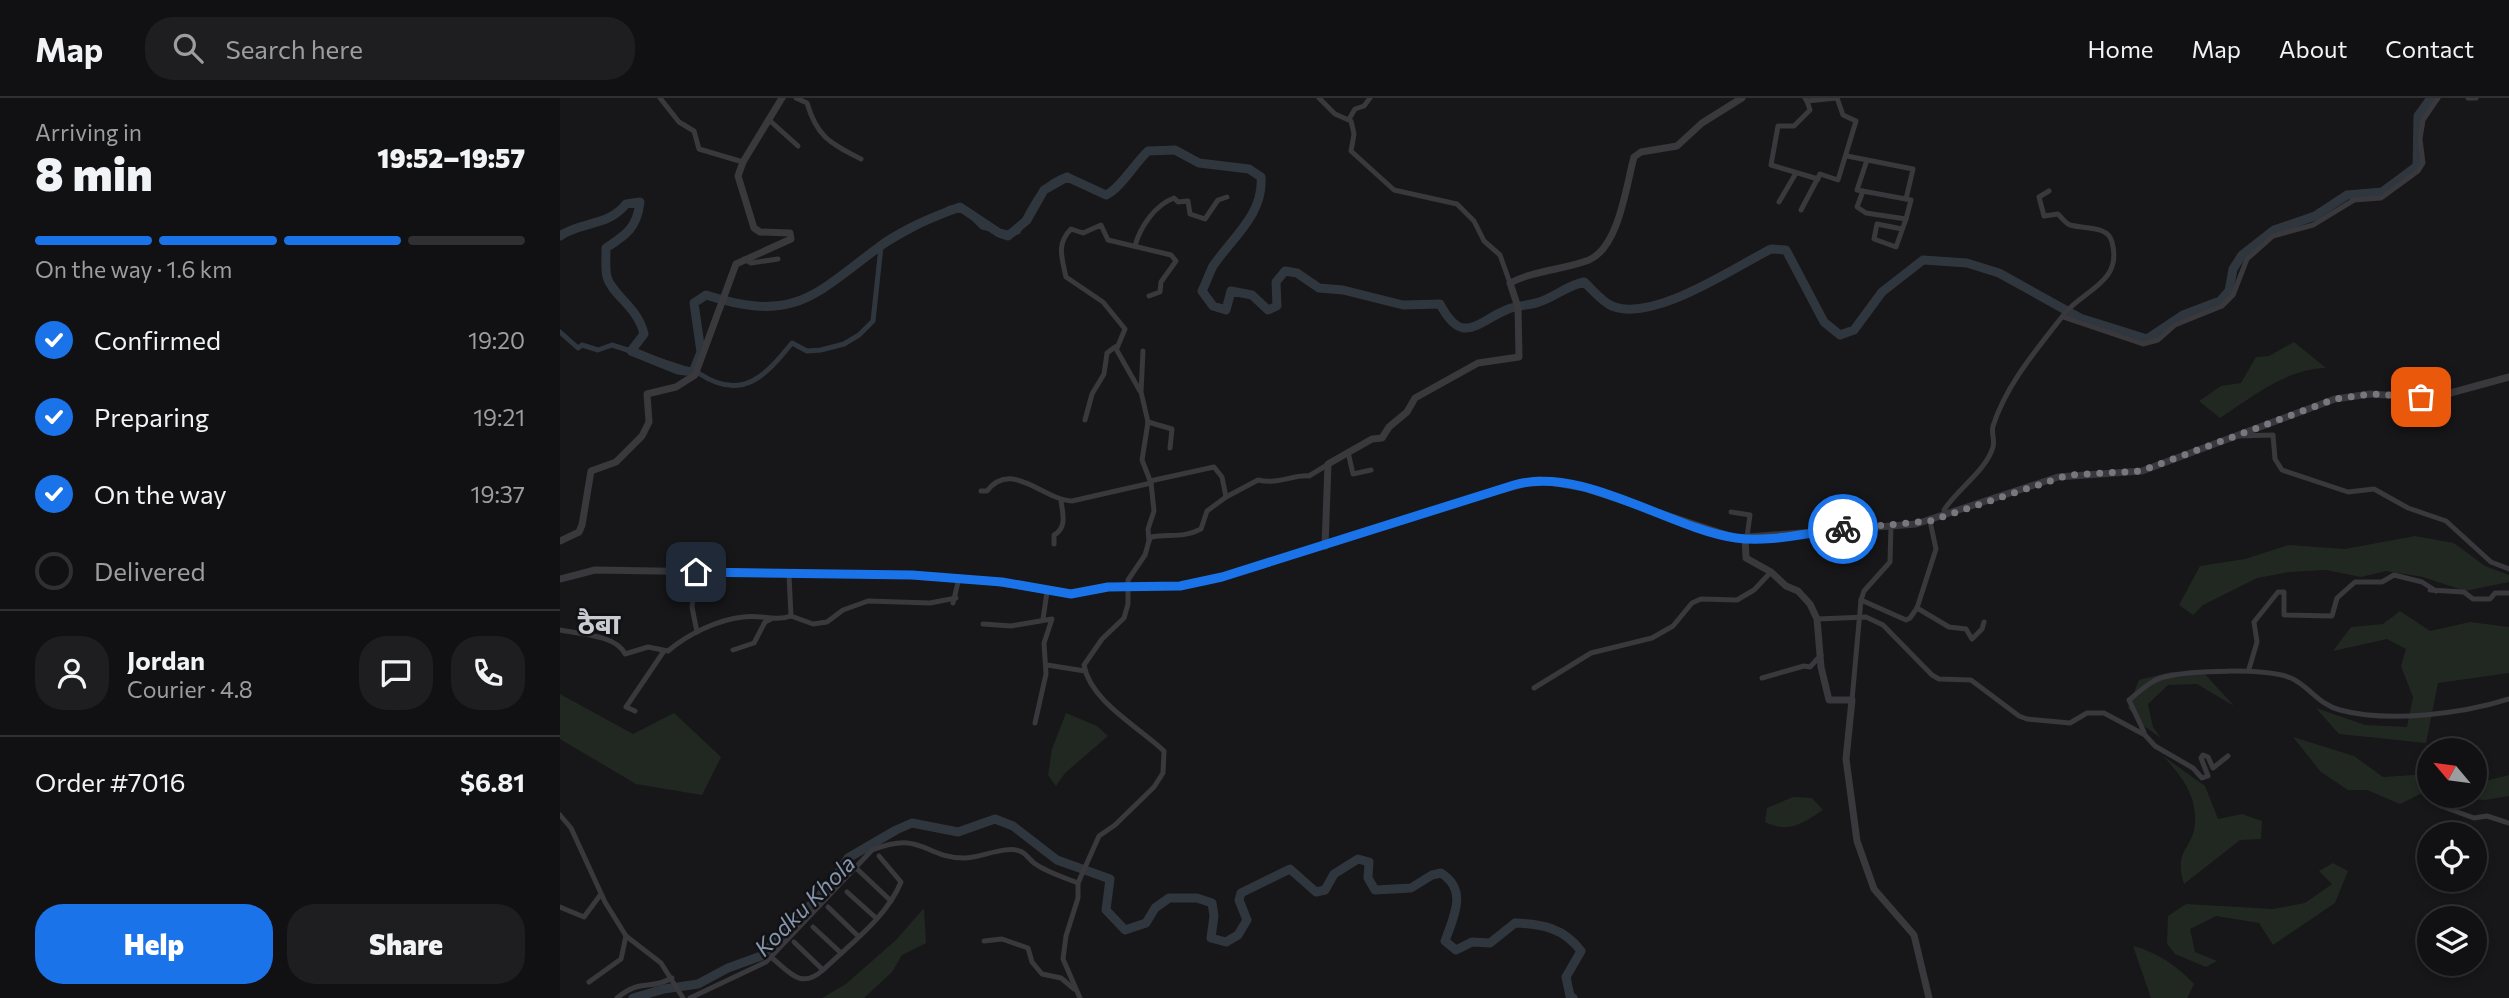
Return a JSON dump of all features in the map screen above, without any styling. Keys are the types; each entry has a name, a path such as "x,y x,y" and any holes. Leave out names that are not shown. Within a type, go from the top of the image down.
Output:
{"street":[{"path":"660,98 678,122 694,131 699,149 743,162"},
{"path":"560,541 579,532 591,471 616,462 642,436 649,422 647,394 676,387 695,375 734,267 743,258 791,239 792,236 760,232 754,228 739,188 738,176 743,162 782,98"},
{"path":"796,98 807,103 813,124 825,139 860,159"},
{"path":"1079,995 1063,960 1066,936 1078,898 1078,883 1099,836 1115,825 1154,788 1166,761 1164,751 1105,700 1085,671 1084,664 1102,639 1124,618 1128,604 1127,586 1149,541 1152,537 1162,535 1187,537 1201,529 1207,511 1226,497 1258,480 1272,483 1301,475 1309,476 1372,439 1382,438 1389,427 1407,412 1415,398 1478,363 1519,357 1518,307 1511,285 1500,256 1484,240 1474,221 1457,204 1394,190 1351,150 1354,126 1349,119 1335,114 1319,98"},
{"path":"1349,119 1355,109 1364,106 1370,98"},
{"path":"1511,285 1538,270 1595,256 1606,247 1615,230 1634,158 1641,152 1677,146 1702,123 1742,98"},
{"path":"1801,210 1818,179 1820,174 1838,180 1847,156 1857,121 1843,115 1837,98 1806,100 1810,110 1794,126 1778,126 1771,165 1818,179"},
{"path":"2063,317 2143,344 2158,341 2175,325 2222,306 2232,295 2246,259 2273,236 2313,225 2354,200 2381,198 2418,171 2423,163 2420,139 2423,120 2438,98"},
{"path":"2468,98 2476,98"},
{"path":"768,119 799,146"},
{"path":"1847,156 1913,169 1906,199"},
{"path":"1867,160 1857,190 1911,200 1906,219 1896,247 1874,239 1877,225 1902,229"},
{"path":"1779,202 1796,173"},
{"path":"1863,191 1857,207 1866,213 1906,219"},
{"path":"1946,515 1944,510 1953,495 1979,469 1994,446 1992,428 2024,363 2063,317 2093,293 2109,273 2112,264 2113,243 2109,236 2094,228 2068,225 2058,214 2044,215 2039,197 2049,191"},
{"path":"1135,246 1138,232 1166,201 1174,198 1178,202 1188,201 1190,214 1205,219 1218,200 1227,197"},
{"path":"1117,348 1125,329 1103,302 1066,277 1060,244 1071,229 1083,233 1101,225 1108,240 1167,252 1176,261 1161,282 1160,292 1149,296"},
{"path":"743,258 751,262 778,259"},
{"path":"1117,348 1141,392 1148,422 1142,460 1151,482 1154,511 1148,529 1149,541"},
{"path":"1085,420 1092,394 1104,374 1107,353 1117,348"},
{"path":"1141,392 1143,351"},
{"path":"560,579 596,570 912,575 959,578 1071,594 1127,586 1192,585 1325,546 1501,489 1539,480 1566,483 1727,535 1746,538 1930,521 2068,475 2141,471 2335,399 2371,394 2432,398 2509,377"},
{"path":"1148,422 1172,429 1170,448"},
{"path":"2237,436 2273,435 2275,459 2281,470 2348,492 2374,489 2408,508 2446,521 2491,562 2509,569"},
{"path":"1348,452 1353,474 1371,470"},
{"path":"1325,546 1328,464"},
{"path":"981,491 987,491 994,482 1011,478 1031,484 1035,490 1061,501 1072,500 1214,467 1222,477 1226,497"},
{"path":"1072,500 1075,494"},
{"path":"1054,544 1054,535 1061,532 1064,524 1061,501"},
{"path":"1731,512 1750,515 1746,558 1804,596 1817,619 1829,700 1852,700"},
{"path":"1861,600 1908,620 1917,608 1936,549 1930,521"},
{"path":"1891,525 1890,562 1864,591 1861,600 1846,759 1857,841 1874,889 1914,935 1929,998"},
{"path":"696,572 692,607 696,632"},
{"path":"1534,688 1591,653 1652,639 1673,626 1692,603 1701,599 1737,600 1754,590 1771,572"},
{"path":"789,575 792,616"},
{"path":"2249,669 2257,642 2254,622 2278,592 2284,592 2284,615 2332,616 2337,598 2355,582 2382,582 2394,575 2422,582 2433,590 2464,592 2473,599 2490,599 2495,593 2509,593"},
{"path":"635,711 626,707 664,651 696,632 740,617 772,619 792,616 813,624 827,622 842,610 868,601 930,603 955,600 959,578"},
{"path":"1043,619 1047,592"},
{"path":"1917,608 1949,627 1966,629 1972,639 1982,629 1984,622"},
{"path":"1817,619 1866,617 1883,625 1931,675 1939,679 1971,680 2019,716 2070,723 2087,713 2104,713 2145,735"},
{"path":"733,650 754,643 765,622 772,619"},
{"path":"983,624 1011,626 1052,619 1044,643 1047,665 1035,723"},
{"path":"560,630 611,640 622,647 625,654 648,647 664,651"},
{"path":"1762,678 1804,666 1810,667 1821,655"},
{"path":"1047,665 1085,671"},
{"path":"2228,756 2213,768 2208,757 2203,755 2201,758 2208,776 2202,778 2193,768 2154,746 2145,735 2129,700 2163,677 2249,669 2293,679 2329,707 2342,711 2379,715 2474,710 2509,699"},
{"path":"2450,808 2474,818 2487,816 2509,823"},
{"path":"560,815 571,828 601,894 626,936 661,962 682,996"},
{"path":"690,998 719,986 771,957 872,850 901,841 960,858 982,858 997,851 1021,851 1045,870 1078,883"},
{"path":"771,957 794,977 814,978 823,970 876,918 891,901 901,882 879,856"},
{"path":"855,867 891,901"},
{"path":"847,892 876,918"},
{"path":"560,907 584,916 601,894"},
{"path":"828,907 858,936"},
{"path":"813,927 841,953"},
{"path":"589,982 621,959 626,936"},
{"path":"984,941 1002,939 1028,948 1032,962 1042,974 1060,978 1079,995"},
{"path":"794,942 823,970"},
{"path":"617,998 631,986 658,985 673,980"}],"shaded area":[{"path":"2294,342 2326,368 2297,373 2283,379 2220,418 2199,401 2221,386 2241,383 2256,357 2269,356"},
{"path":"2415,536 2454,543 2485,566 2509,575 2509,582 2465,591 2423,577 2386,571 2361,577 2326,570 2289,572 2257,578 2203,605 2193,615 2179,605 2200,566 2245,559 2289,545 2345,549"},
{"path":"2400,611 2430,631 2470,622 2509,627 2509,673 2438,683 2427,738 2417,738 2417,742 2339,734 2316,708 2365,725 2407,727 2413,697 2401,666 2406,649 2387,639 2333,651 2351,627 2383,624"},
{"path":"2202,671 2234,706 2197,684 2168,685 2148,704 2153,727 2161,738 2144,726 2128,708 2139,680 2171,672"},
{"path":"560,694 633,734 674,713 721,757 702,795 636,784 560,739"},
{"path":"1066,713 1097,726 1108,736 1065,773 1056,786 1048,775 1052,749"},
{"path":"2293,737 2354,756 2383,777 2417,775 2417,796 2400,804 2367,790 2348,790 2321,772"},
{"path":"2163,756 2205,786 2218,819 2242,814 2262,821 2261,839 2240,840 2184,884 2181,872 2182,856 2194,832 2195,813 2186,786"},
{"path":"2509,775 2509,796 2487,800 2487,780"},
{"path":"1793,797 1812,798 1823,810 1802,823 1789,827 1765,822 1767,808"},
{"path":"2333,863 2348,871 2335,903 2273,945 2259,923 2216,916 2190,929 2195,952 2217,961 2206,967 2175,954 2167,944 2168,916 2186,904 2273,909 2305,903 2332,884 2319,871"},
{"path":"924,908 926,943 902,955 892,972 864,998 822,998 846,984 896,940"},
{"path":"2133,946 2158,956 2187,977 2194,984 2187,998 2151,998"}],"waterway":[{"path":"560,236 611,217 626,204 640,202 633,225 606,248 607,277 614,290 636,316 644,334 631,351 678,370 693,372 701,352 694,303 706,295 738,303 785,305 823,289 886,242 922,222 960,207 1008,236 1027,220 1044,190 1067,177 1106,195 1117,187 1148,151 1175,150 1199,163 1249,169 1261,177 1261,190 1252,214 1213,266 1202,291 1213,306 1226,310 1231,291 1252,295 1268,310 1277,306 1276,282 1285,271 1297,273 1319,288 1343,290 1403,305 1440,304 1455,324 1470,328 1510,308 1539,302 1584,282 1612,306 1629,309 1649,307 1693,291 1771,249 1786,250 1824,322 1840,335 1854,330 1882,292 1923,260 1967,263 1999,273 2080,318 2147,339 2183,315 2220,301 2229,291 2233,269 2242,255 2274,230 2315,216 2347,195 2382,192 2417,166 2418,116 2431,98"},
{"path":"700,374 715,382 741,385 763,374 792,343 807,351 844,344 859,335 873,321 881,247 950,208 964,209 982,227 1012,234 1018,232 1043,190 1058,178 1068,175"},
{"path":"560,332 578,348 582,345 598,350 612,345 692,371"},
{"name":"Kodku Khola","path":"633,998 664,989 698,984 728,968 761,956 831,884 848,858 896,830 912,823 958,832 995,819 1013,826 1057,860 1110,879 1106,910 1125,930 1146,923 1155,908 1169,898 1197,898 1212,903 1214,916 1211,938 1226,942 1238,935 1247,920 1239,900 1241,893 1290,869 1316,892 1325,890 1334,874 1358,859 1369,862 1368,878 1375,890 1411,888 1432,875 1441,873 1449,880 1457,895 1455,913 1445,941 1456,950 1472,942 1490,943 1515,923 1543,926 1560,932 1581,951 1566,977 1570,996 1573,998"}],"way so far":[{"path":"1843,529 1930,521 2068,475 2141,471 2335,399 2371,394 2421,397"}],"district":[{"name":"ठैबा","path":"599,624"}],"route":[{"path":"696,572 912,575 1002,582 1047,592 1071,594 1108,587 1192,585 1325,546 1520,483 1539,480 1584,488 1736,538 1843,529"}]}
